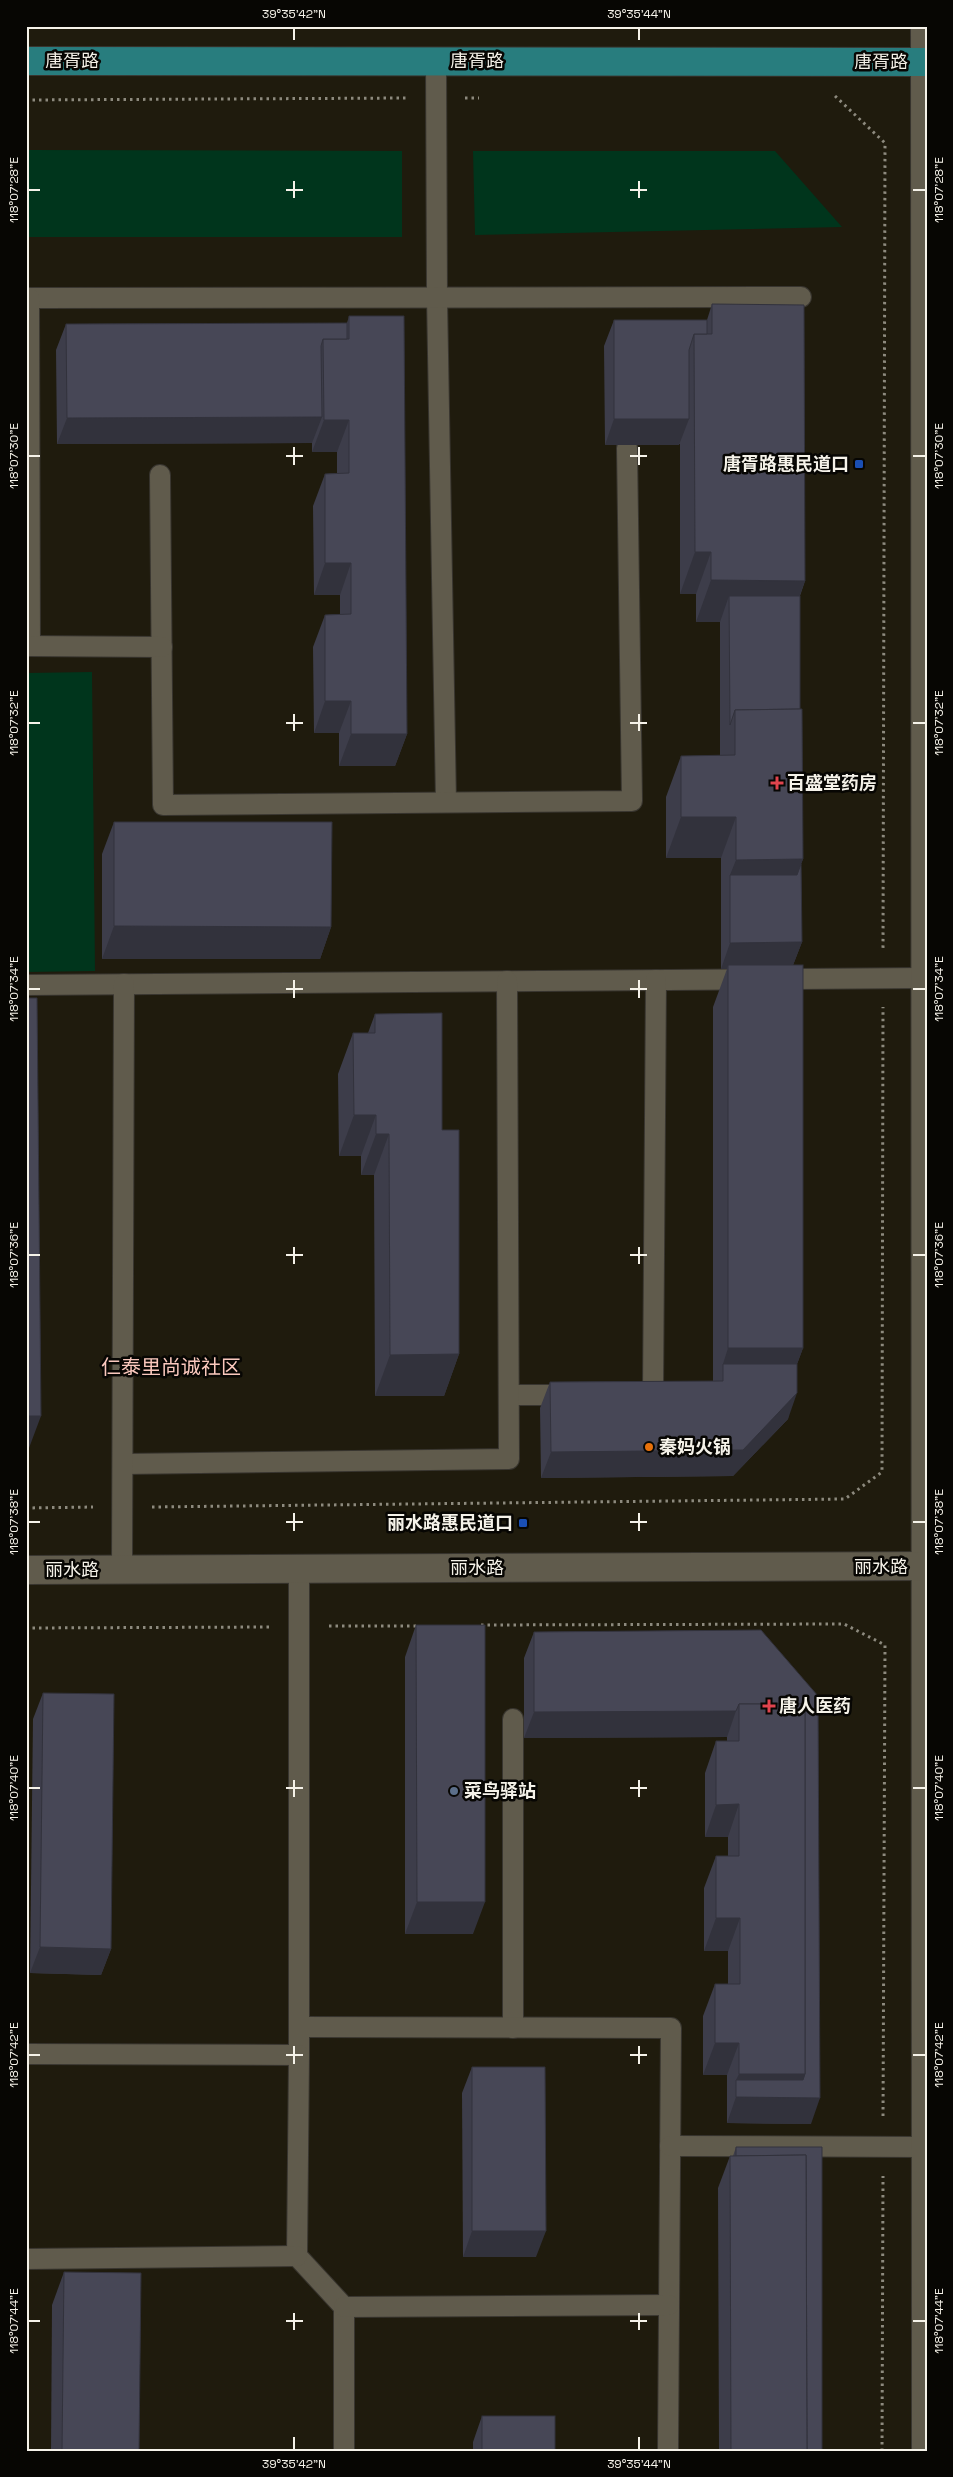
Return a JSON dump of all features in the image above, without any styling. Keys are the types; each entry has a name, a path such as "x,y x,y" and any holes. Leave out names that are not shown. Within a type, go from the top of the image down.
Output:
{"main road":[{"path":"925,26 926,2451"},
{"name":"唐胥路","path":"26,61 926,62"},
{"name":"丽水路","path":"26,1570 926,1566"}],"lane":[{"path":"436,61 437,298 446,802"},
{"path":"162,648 28,646 28,298 801,297"},
{"path":"160,475 164,805 632,801 627,448"},
{"path":"26,984 924,978"},
{"path":"624,1394 653,1394 656,980"},
{"path":"122,1464 509,1458 507,981"},
{"path":"122,1569 124,984"},
{"path":"509,1395 596,1395"},
{"path":"299,1569 297,2256 344,2307 344,2451"},
{"path":"512,1719 512,2028"},
{"path":"299,2027 671,2028 668,2451"},
{"path":"26,2054 299,2055"},
{"path":"670,2146 925,2147"},
{"path":"26,2259 297,2256"},
{"path":"344,2307 669,2305"}],"path":[{"path":"26,1508 845,1499 882,1472 884,143"},
{"path":"477,1626 844,1624 884,1645 882,2451"},
{"path":"26,1628 428,1626"}],"green space":[{"path":"26,150 402,151 402,237 26,237"},
{"path":"473,151 775,151 842,227 475,235"},
{"path":"92,672 95,971 26,972 26,673"}],"building":[{"path":"712,304 804,305 805,581 711,580 711,552 695,552 694,334 712,334"},
{"path":"349,316 404,316 407,734 351,734 351,701 325,701 325,615 351,614 351,563 325,563 325,474 349,473 349,420 324,420 323,339 349,339"},
{"path":"614,320 707,320 707,334 694,334 689,350 689,419 614,419"},
{"path":"347,323 347,339 323,339 321,346 322,417 67,418 66,324"},
{"path":"729,596 800,596 800,709 735,710 730,725"},
{"path":"802,709 803,859 736,860 736,817 681,817 681,756 735,755 735,710"},
{"path":"114,822 332,822 331,927 114,926"},
{"path":"801,864 802,942 730,943 730,875 797,875"},
{"path":"728,965 803,965 803,1348 728,1348"},
{"path":"26,998 37,998 41,1416 26,1416"},
{"path":"442,1013 442,1130 459,1130 459,1354 390,1355 389,1134 376,1134 376,1115 354,1115 353,1033 375,1033 375,1014"},
{"path":"723,1364 797,1364 797,1393 743,1450 551,1452 550,1382 723,1381"},
{"path":"416,1625 485,1625 485,1902 417,1902"},
{"path":"761,1630 818,1696 820,2098 736,2097 736,2080 803,2080 805,2074 805,1704 739,1704 736,1711 534,1712 534,1632"},
{"path":"43,1693 114,1694 111,1949 40,1947"},
{"path":"739,1704 805,1704 805,2074 739,2074 739,2043 715,2043 715,1984 740,1984 740,1918 716,1918 716,1856 739,1856 739,1804 716,1805 716,1741 739,1741"},
{"path":"472,2067 545,2067 546,2231 472,2231"},
{"path":"736,2147 822,2147 822,2451 807,2451 806,2155 736,2156"},
{"path":"806,2155 807,2451 731,2451 730,2156"},
{"path":"64,2272 141,2273 139,2451 62,2451"},
{"path":"482,2416 555,2416 555,2451 482,2451"}],"place":[{"name":"唐胥路惠民道口","path":"859,464"},
{"name":"百盛堂药房","path":"777,783"},
{"name":"秦妈火锅","path":"649,1447"},
{"name":"丽水路惠民道口","path":"523,1523"},
{"name":"唐人医药","path":"769,1706"},
{"name":"菜鸟驿站","path":"454,1791"}],"district":[{"name":"仁泰里尚诚社区","path":"171,1367"}]}
